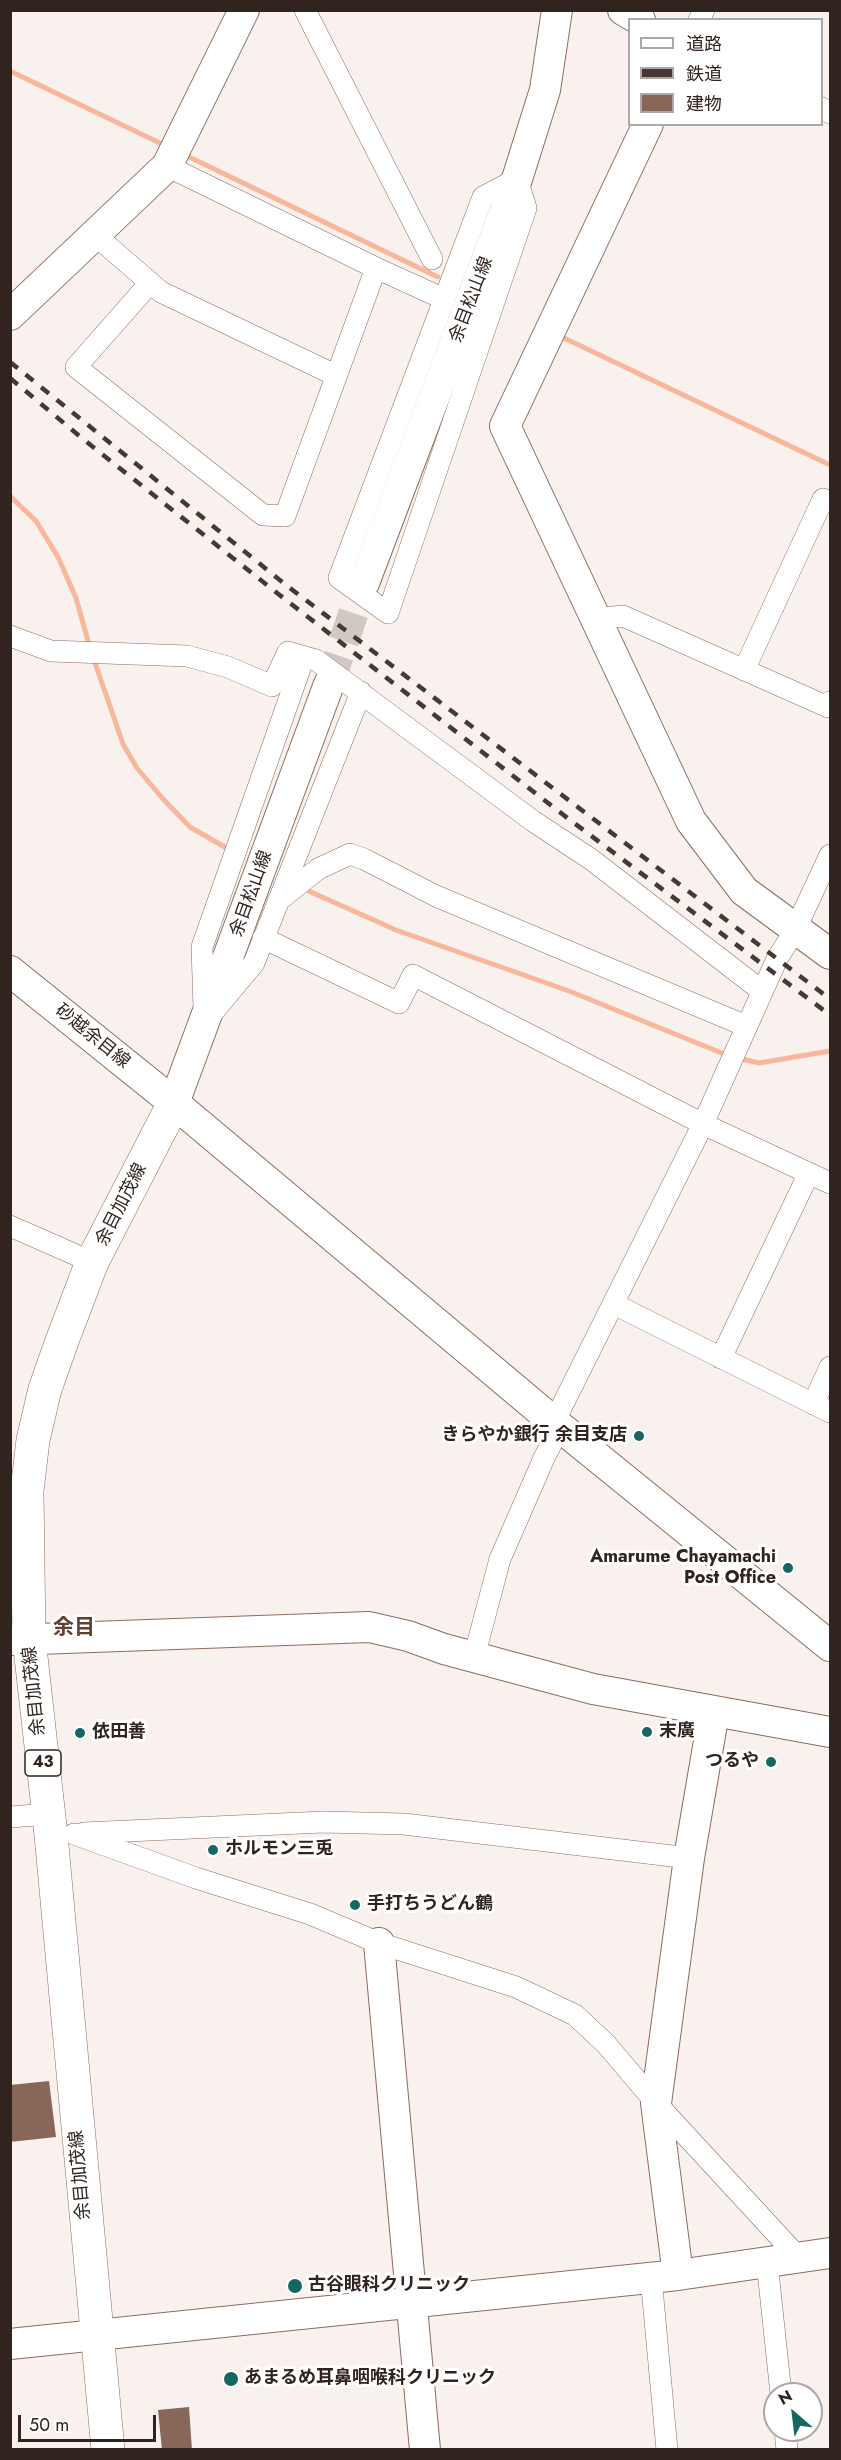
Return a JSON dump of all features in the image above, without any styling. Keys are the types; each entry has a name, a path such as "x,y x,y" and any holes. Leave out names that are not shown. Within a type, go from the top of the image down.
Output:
{"main road":[{"name":"余目加茂線","path":"108,2450 96,2337 58,1828 20,1639 19,1490 45,1389 92,1262 174,1103"}],"street":[{"path":"10,315 167,166 244,10"},
{"path":"305,10 432,259"},
{"name":"余目松山線","path":"364,583 517,179 545,90 558,10"},
{"path":"623,10 637,18"},
{"path":"647,126 505,426 691,821 744,891 831,954"},
{"path":"167,166 376,268 444,298"},
{"path":"517,179 526,208 388,613 339,578 483,197 517,179"},
{"path":"95,235 161,292 335,375"},
{"path":"150,283 76,367 263,515 285,516 376,268"},
{"path":"744,670 823,499"},
{"path":"596,620 623,616 828,707 831,702"},
{"path":"10,636 51,651 187,656 228,667 272,686 288,652 316,660 533,821 606,870 762,991"},
{"path":"204,1023 202,947 304,657"},
{"name":"余目松山線","path":"174,1103 329,684"},
{"path":"204,1023 254,963 361,692"},
{"path":"278,901 318,869 350,854 436,896 746,1026"},
{"path":"474,1657 500,1559 557,1424 703,1124 777,959 795,930 831,855"},
{"path":"263,938 399,1003 413,975 703,1124 831,1183"},
{"name":"砂越余目線","path":"10,971 174,1103 557,1424 831,1646"},
{"path":"721,1358 809,1173"},
{"path":"10,1226 92,1262"},
{"path":"614,1304 822,1408 831,1367"},
{"path":"20,1639 369,1627 593,1689 831,1732"},
{"path":"667,2450 664,2276 656,2103 689,1858 714,1712"},
{"path":"10,1817 58,1828 196,1878 310,1914 378,1943 516,1987 575,2015 606,2044 656,2103 799,2258"},
{"path":"58,1828 323,1821 392,1824 689,1858"},
{"path":"378,1943 425,2450"},
{"path":"10,2344 96,2337 664,2276 831,2253"},
{"path":"767,2262 780,2382"}],"building":[{"path":"49,2081 56,2137 10,2142 10,2085"},
{"path":"189,2407 192,2450 162,2450 158,2410"}],"waterway":[{"path":"10,71 166,146"},
{"path":"183,154 438,277"},
{"path":"564,338 830,465"},
{"path":"10,496 36,521 58,557 76,598 90,648"},
{"path":"93,657 123,744 137,768 190,827 230,850"},
{"path":"302,888 396,930 569,991 729,1056"},
{"path":"738,1058 759,1063 830,1051"}],"tunnel":[{"path":"329,684 364,583"}],"railway":[{"path":"10,362 286,585 830,999"},
{"path":"10,378 277,593 570,820 830,1015"}],"place":[{"name":"きらやか銀行 余目支店","path":"639,1436"},
{"name":"Amarume Chayamachi Post Office","path":"788,1568"},
{"name":"末廣","path":"647,1732"},
{"name":"依田善","path":"80,1733"},
{"name":"つるや","path":"771,1762"},
{"name":"ホルモン三兎","path":"213,1850"},
{"name":"手打ちうどん鶴","path":"355,1905"},
{"name":"古谷眼科クリニック","path":"295,2286"},
{"name":"あまるめ耳鼻咽喉科クリニック","path":"231,2379"}],"district":[{"name":"余目","path":"74,1629"}]}
